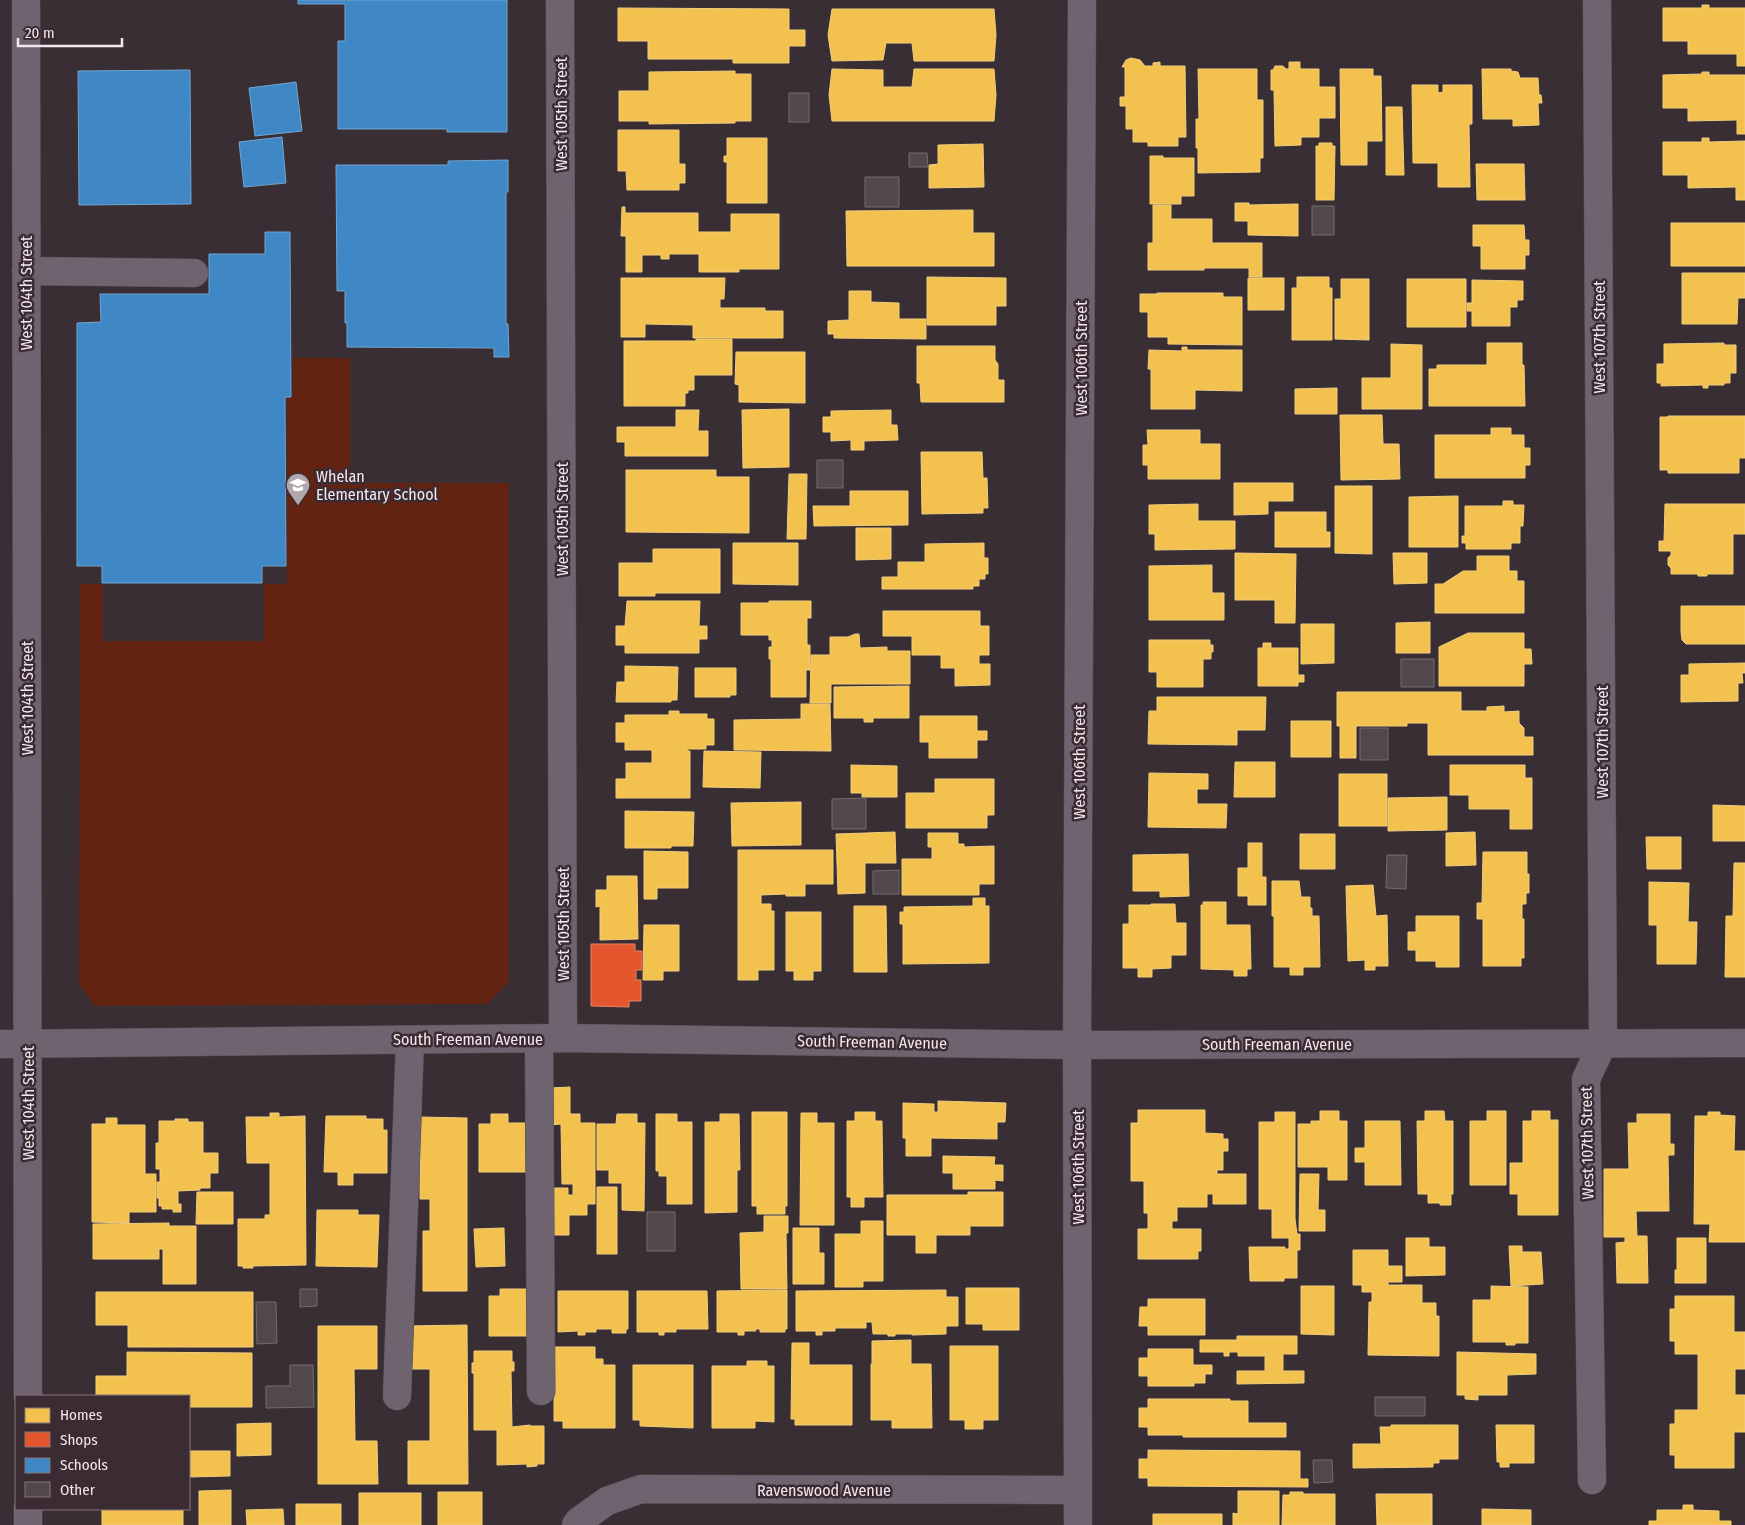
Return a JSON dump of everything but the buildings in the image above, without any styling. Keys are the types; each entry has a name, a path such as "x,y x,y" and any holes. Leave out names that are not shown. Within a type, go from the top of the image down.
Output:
{"street":[{"name":"West 104th Street","path":"26,0 28,1395"},
{"name":"West 105th Street","path":"542,1391 551,1038 560,0"},
{"name":"West 106th Street","path":"1078,1525 1077,1045 1082,0"},
{"name":"West 107th Street","path":"1592,1480 1586,1079 1603,1043 1598,0"},
{"path":"26,271 194,273"},
{"name":"South Freeman Avenue","path":"0,1044 551,1038 1077,1045 1745,1042"},
{"path":"396,1396 410,1040"},
{"name":"Ravenswood Avenue","path":"578,1523 607,1501 641,1490 1078,1490"},
{"path":"28,1510 28,1525"}],"shaded area":[{"path":"293,358 350,358 350,483 509,483 509,981 488,1004 95,1006 79,984 80,584 103,584 103,641 264,641 264,584 287,584 287,397 293,397"}],"place":[{"name":"Whelan Elementary School","path":"298,506"}]}
